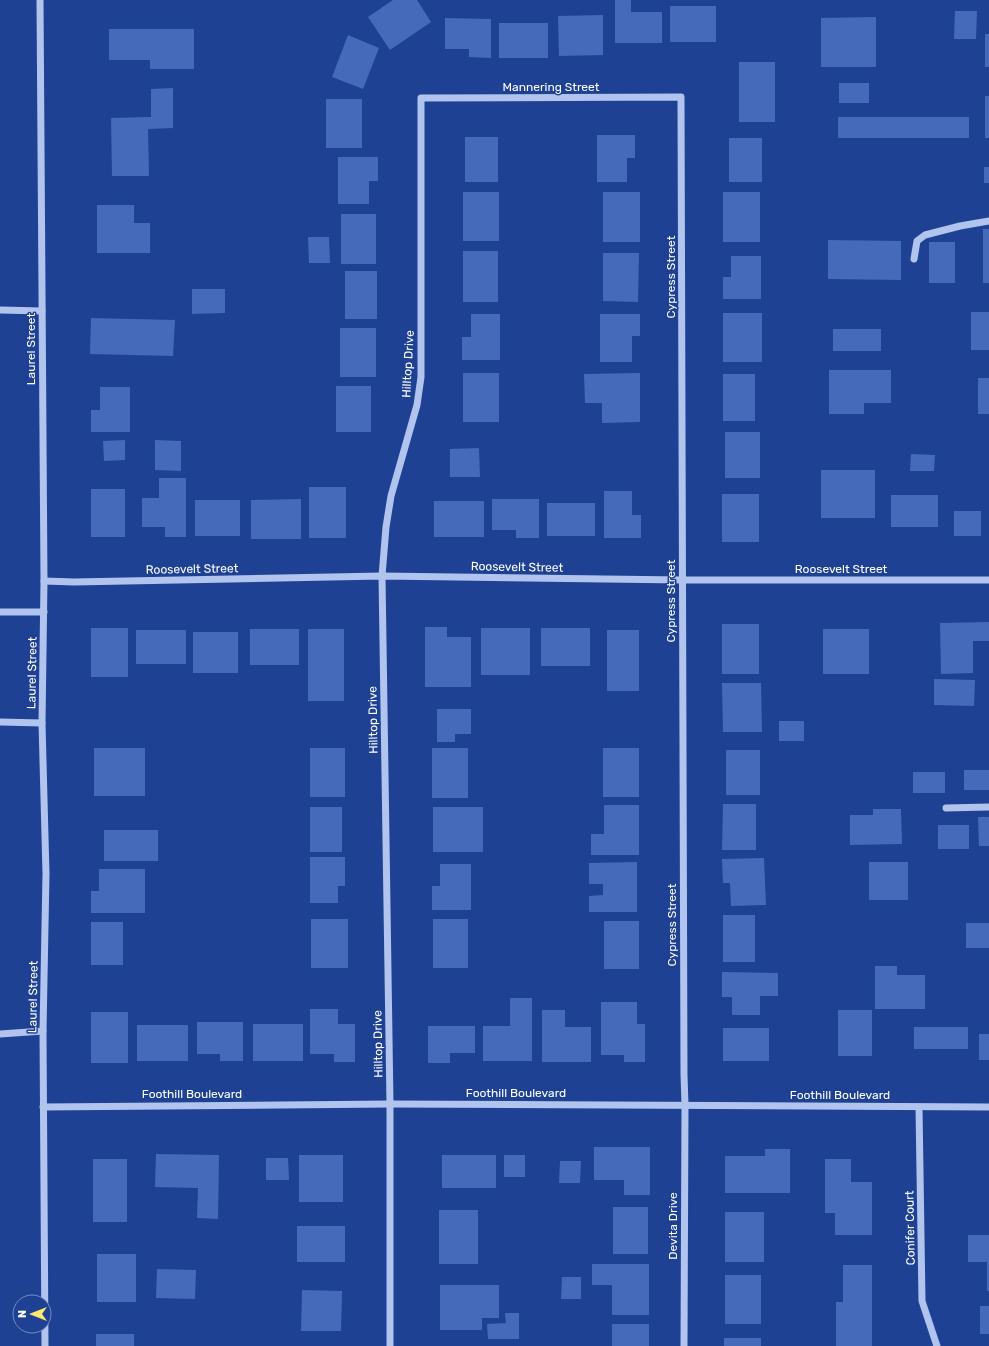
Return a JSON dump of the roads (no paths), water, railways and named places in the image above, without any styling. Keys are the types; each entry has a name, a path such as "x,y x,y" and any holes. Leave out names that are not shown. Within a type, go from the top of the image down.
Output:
{"street":[{"name":"Laurel Street","path":"40,0 44,581 42,723 46,874 43,1031 45,1346"},
{"name":"Mannering Street","path":"421,98 681,97"},
{"name":"Cypress Street","path":"681,97 685,1105"},
{"name":"Hilltop Drive","path":"390,1346 390,1104 382,576 386,527 391,496 417,406 421,377 421,98"},
{"path":"914,259 917,241 925,235 960,226 989,221"},
{"path":"0,310 42,311"},
{"name":"Roosevelt Street","path":"44,581 74,582 382,576 682,580 989,580"},
{"path":"0,612 44,612"},
{"path":"0,722 42,723"},
{"path":"946,808 989,807"},
{"path":"0,1034 43,1031"},
{"name":"Foothill Boulevard","path":"43,1107 390,1104 989,1107"},
{"name":"Devita Drive","path":"684,1346 685,1105"},
{"name":"Conifer Court","path":"919,1107 922,1301 937,1346"}]}
